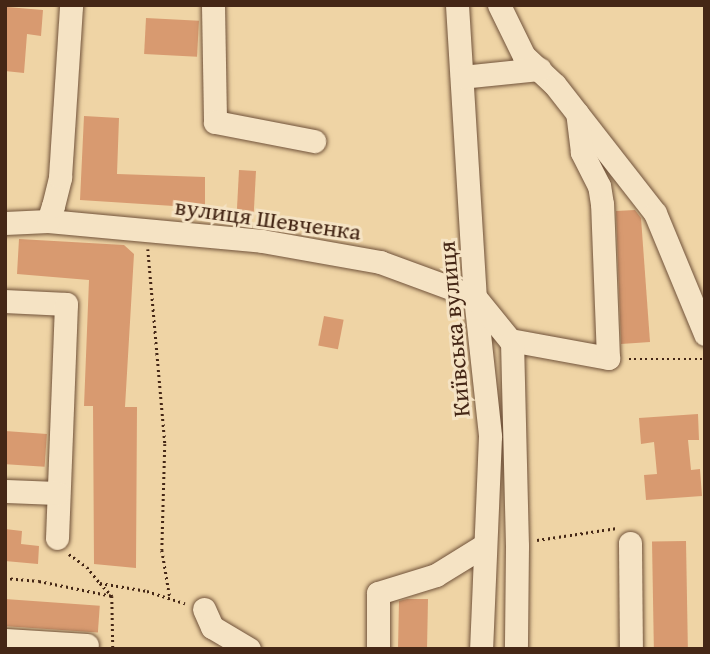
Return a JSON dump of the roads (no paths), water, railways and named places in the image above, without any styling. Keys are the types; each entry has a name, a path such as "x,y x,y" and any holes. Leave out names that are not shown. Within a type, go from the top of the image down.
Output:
{"street":[{"path":"47,221 60,177 71,5"},
{"path":"213,5 215,122 314,141"},
{"name":"Київська вулиця","path":"457,5 475,297 490,436 483,546 481,649"},
{"path":"499,5 524,56 540,69 578,113 655,213 705,334"},
{"path":"462,77 540,69"},
{"path":"512,341 608,358 602,204 599,186 582,152 578,113"},
{"name":"вулиця Шевченка","path":"5,223 47,221 262,241 380,262 475,297"},
{"path":"475,297 512,341 517,546 516,649"},
{"path":"5,300 66,304 57,538"},
{"path":"5,491 58,493"},
{"path":"630,544 631,649"},
{"path":"378,649 378,593 436,575 483,546"},
{"path":"204,609 212,627 249,649"},
{"path":"5,640 87,645"}]}
